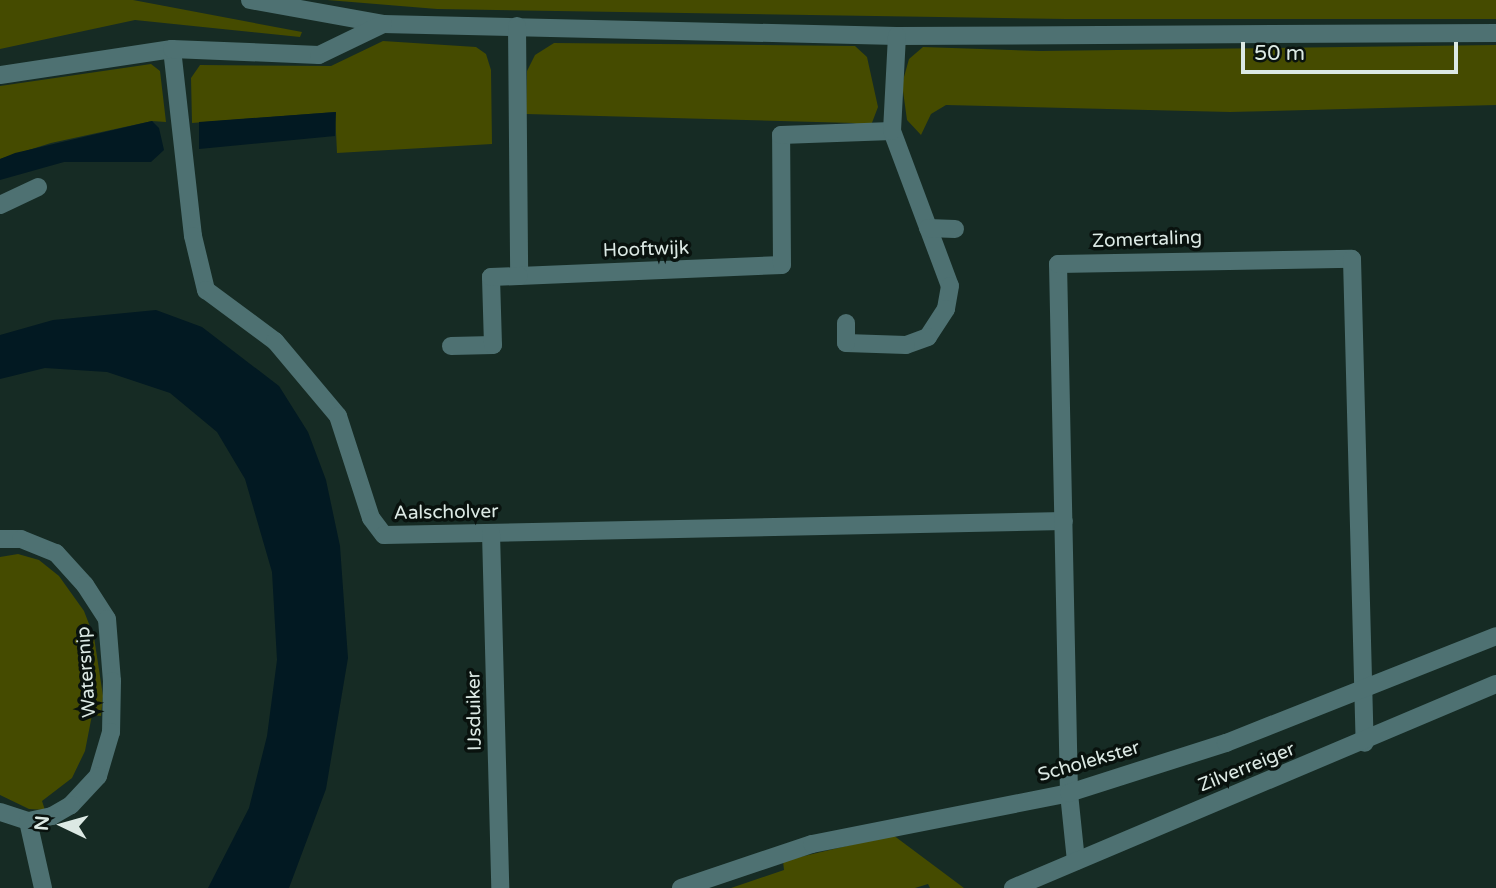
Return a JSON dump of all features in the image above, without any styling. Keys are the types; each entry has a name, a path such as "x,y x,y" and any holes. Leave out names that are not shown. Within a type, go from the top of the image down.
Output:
{"street":[{"path":"250,0 383,24 897,36 1496,33"},
{"path":"0,75 172,50 319,55 383,24"},
{"path":"452,346 493,345 491,277 519,276 517,26"},
{"path":"846,323 846,343 905,345 928,337 946,309 950,286 892,131 897,36"},
{"name":"Aalscholver","path":"172,50 193,236 206,290 275,341 338,416 371,518 383,535 1064,521"},
{"name":"Hooftwijk","path":"519,276 782,265 781,135 892,131"},
{"path":"0,205 38,187"},
{"path":"928,228 955,229"},
{"name":"Zomertaling","path":"1076,860 1069,793 1058,264 1352,259 1365,743"},
{"name":"IJsduiker","path":"491,533 500,888"},
{"name":"Watersnip","path":"0,539 21,539 56,553 85,585 107,619 111,732 98,776 71,805 28,821"},
{"name":"Scholekster","path":"681,888 812,844 1069,793 1226,743 1496,636"},
{"name":"Zilverreiger","path":"1013,888 1365,743 1496,684"},
{"path":"0,813 28,821 43,888"}],"green space":[{"path":"0,0 133,0 302,32 300,37 135,20 0,49"},
{"path":"327,0 1496,0 1496,19 1066,19 437,9"},
{"path":"383,41 476,47 486,54 491,70 492,144 337,153 335,112 192,123 191,78 200,65 331,66"},
{"path":"554,43 855,46 867,57 878,107 870,128 853,123 526,114 527,71 535,55"},
{"path":"1496,45 1496,105 1230,112 946,105 931,114 921,135 907,120 902,84 909,59 923,47 1040,51"},
{"path":"151,64 160,71 166,122 152,121 51,143 0,159 0,86"},
{"path":"18,554 39,560 59,576 84,611 94,637 103,696 101,716 92,715 85,751 72,778 42,801 45,810 29,809 0,795 0,557"},
{"path":"893,835 964,888 930,888 928,884 915,888 731,888 784,870 783,861"}],"water":[{"path":"336,112 335,136 199,149 199,122"},
{"path":"152,121 159,128 164,150 151,162 64,162 0,180 0,159 15,153"},
{"path":"156,310 202,327 279,386 308,432 326,480 340,546 348,658 326,789 289,888 208,888 249,808 267,736 277,660 272,572 245,479 217,432 170,393 107,372 45,368 0,379 0,335 53,320"}]}
